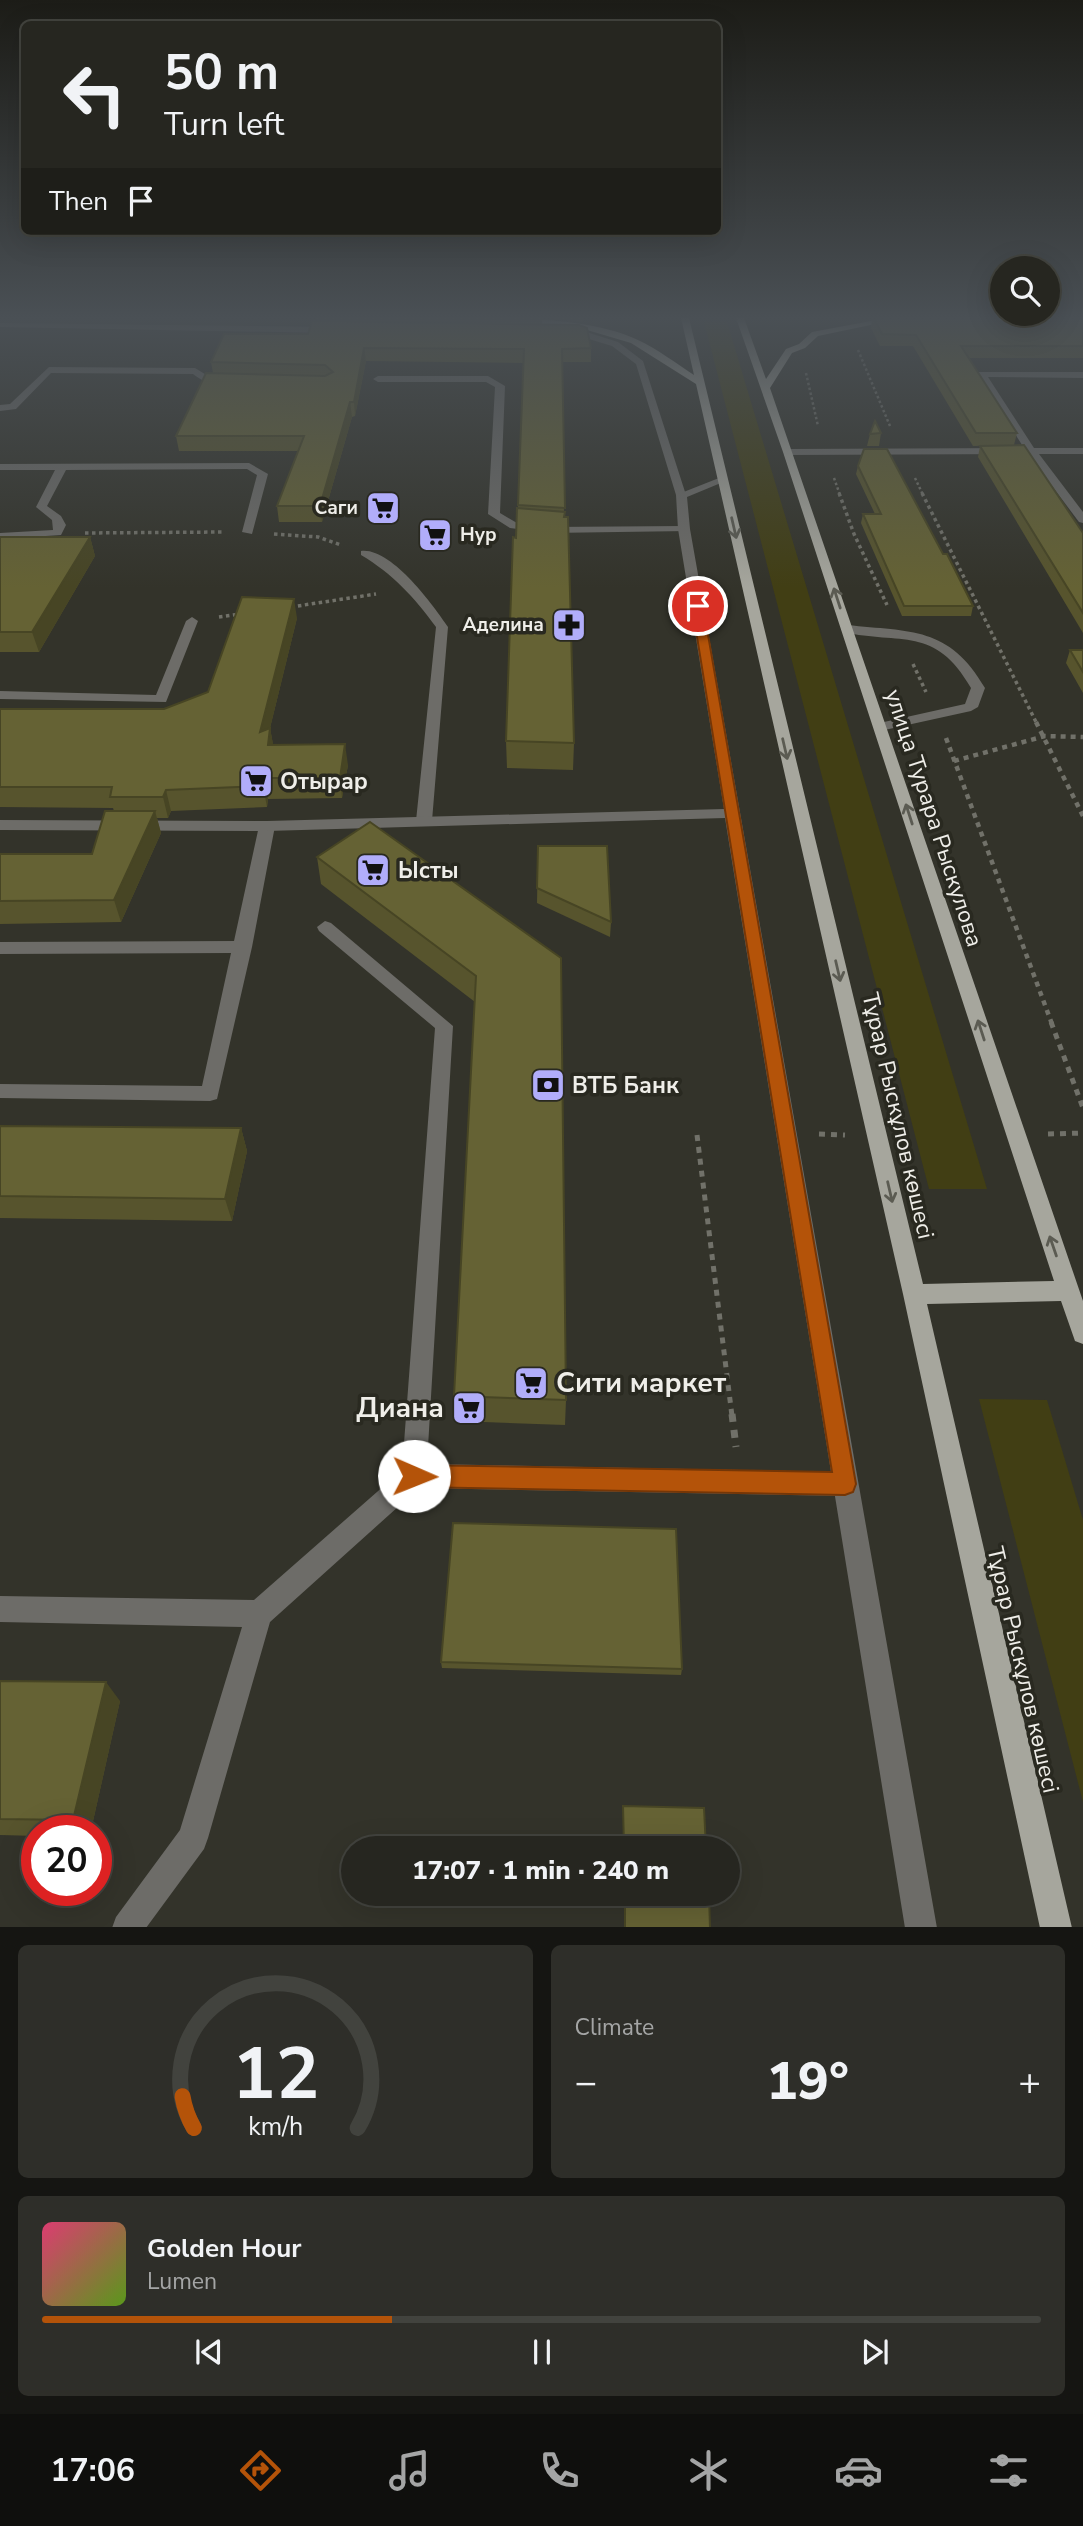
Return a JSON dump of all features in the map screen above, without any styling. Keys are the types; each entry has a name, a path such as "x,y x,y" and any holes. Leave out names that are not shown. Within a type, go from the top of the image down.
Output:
{"main road":[{"name":"Тұрар Рыскұлов көшесі","path":"705,408 914,1294 1056,1927"},
{"name":"улица Турара Рыскулова","path":"772,408 1083,1334"},
{"path":"914,1294 1069,1291"}],"street":[{"path":"499,408 494,514 514,526 549,530 684,529"},
{"path":"654,408 681,495 684,529 921,1927"},
{"path":"1004,408 1031,451 1083,520"},
{"path":"788,452 1083,451"},
{"path":"0,467 249,466 263,474 248,532"},
{"path":"0,536 57,533 60,525 57,518 41,507 62,467"},
{"path":"681,495 723,480"},
{"path":"365,553 388,565 415,589 442,627 424,821"},
{"path":"0,695 161,699 192,621"},
{"path":"847,629 923,637 943,644 969,668 978,688 971,707 880,727"},
{"path":"0,825 267,826 734,813"},
{"path":"0,1091 210,1094 267,826"},
{"path":"325,927 444,1026 414,1476"},
{"path":"0,948 243,947"},
{"path":"127,1927 192,1838 259,1614 414,1476 845,1484"},
{"path":"0,1609 259,1614"}],"path":[{"path":"883,408 902,452 1083,816"},
{"path":"57,533 248,532 318,537 365,553"},
{"path":"284,608 415,589"},
{"path":"192,621 245,614"},
{"path":"954,761 1045,736 1083,737"},
{"path":"787,1134 877,1135"},
{"path":"697,1135 741,1482"}],"shaded area":[{"path":"726,408 753,408 987,1189 929,1189"},
{"path":"979,1399 1047,1400 1083,1520 1083,1802"}],"building":[{"path":"189,408 348,408 320,506 277,506 304,436 176,436"},
{"path":"522,408 563,408 565,508 518,505"},
{"path":"961,408 1001,408 1017,433 976,433"},
{"path":"875,421 881,433 870,434"},
{"path":"1024,445 1083,533 1083,613 980,446"},
{"path":"864,449 887,449 943,554 947,554 973,606 904,606 863,514 881,514 858,466"},
{"path":"517,508 565,512 564,517 568,517 574,743 506,741 513,537 516,538"},
{"path":"0,537 90,537 32,632 0,632"},
{"path":"242,597 294,599 260,732 270,728 268,745 345,744 340,778 264,778 263,786 166,790 163,797 110,797 112,787 0,787 0,709 164,709 208,692"},
{"path":"1070,650 1083,650 1083,672"},
{"path":"105,811 155,811 114,900 0,901 0,854 92,854"},
{"path":"370,822 561,958 566,1400 454,1396 476,976 317,857"},
{"path":"538,846 607,846 611,922 537,888"},
{"path":"0,1126 241,1128 225,1199 0,1196"},
{"path":"453,1523 676,1529 682,1669 441,1662"},
{"path":"0,1681 106,1682 74,1815 21,1815 21,1819 0,1819"},
{"path":"623,1806 704,1808 705,1836 624,1836"},
{"path":"625,1906 709,1906 710,1927 625,1927"}],"place":[{"name":"Саги","path":"383,508"},
{"name":"Нур","path":"435,535"},
{"name":"Аделина","path":"569,625"},
{"name":"Отырар","path":"256,781"},
{"name":"Ысты","path":"373,870"},
{"name":"ВТБ Банк","path":"548,1085"},
{"name":"Сити маркет","path":"531,1383"},
{"name":"Диана","path":"469,1408"}],"route":[{"path":"414,1476 845,1484 698,606"}]}
